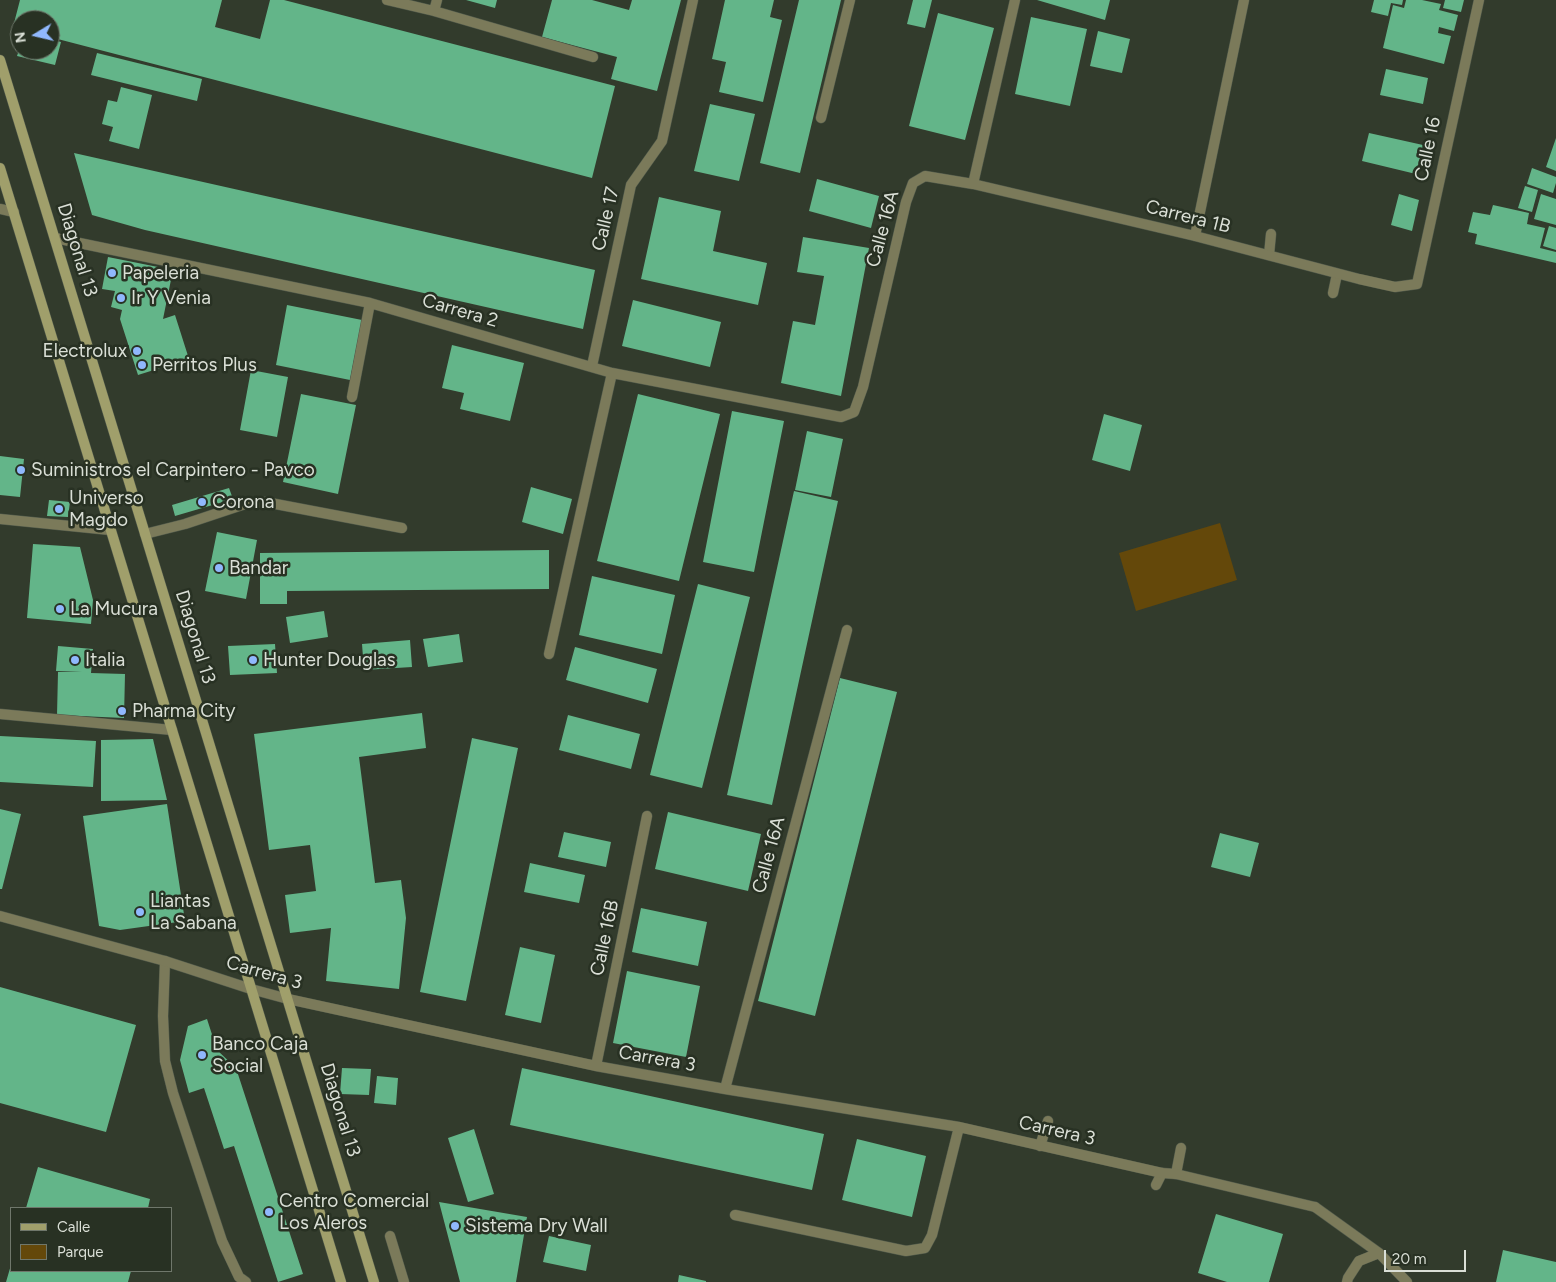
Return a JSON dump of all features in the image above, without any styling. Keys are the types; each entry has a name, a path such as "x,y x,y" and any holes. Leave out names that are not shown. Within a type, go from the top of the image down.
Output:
{"main road":[{"name":"Diagonal 13","path":"0,60 374,1282"},
{"path":"0,168 341,1282"}],"street":[{"path":"387,0 434,11 594,57"},
{"path":"434,11 437,0"},
{"name":"Calle 17","path":"592,366 631,185 662,141 693,0"},
{"path":"822,118 850,0"},
{"path":"973,184 1015,0"},
{"path":"1195,236 1244,0"},
{"name":"Calle 16","path":"1395,287 1417,284 1478,0"},
{"name":"Calle 16A","path":"854,412 863,387 906,202 913,183 925,176 973,184"},
{"name":"Carrera 1B","path":"973,184 1195,236 1337,274 1395,287"},
{"path":"0,209 14,212"},
{"path":"1269,255 1271,234"},
{"name":"Carrera 2","path":"55,238 370,303 612,373 841,417 854,412"},
{"path":"1333,293 1337,274"},
{"path":"352,397 370,303"},
{"path":"548,654 612,373"},
{"path":"145,534 185,524 245,504 266,502 402,528"},
{"path":"0,519 110,530"},
{"name":"Calle 16A","path":"725,1090 847,630"},
{"path":"0,714 172,730"},
{"name":"Calle 16B","path":"596,1066 647,816"},
{"name":"Carrera 3","path":"0,916 164,961 251,990 288,999 596,1066 725,1090 959,1127 1162,1173 1176,1174 1316,1207 1378,1253"},
{"path":"164,961 163,1016 165,1061 173,1093 222,1241 239,1277 246,1282"},
{"path":"1040,1146 1048,1121"},
{"path":"735,1215 906,1251 924,1248 932,1234 959,1127"},
{"path":"1176,1174 1181,1148"},
{"path":"1156,1185 1162,1173"},
{"path":"390,1236 404,1282"},
{"path":"1347,1282 1359,1261 1378,1253 1407,1282"}],"green space":[{"path":"1220,523 1237,580 1136,611 1119,553"}],"building":[{"path":"20,0 222,0 215,27 260,39 270,0 284,0 615,86 592,178 60,40 60,10 17,10"},
{"path":"466,0 497,0 495,8"},
{"path":"552,0 592,0 629,10 632,0 681,0 657,91 611,79 617,57 542,37"},
{"path":"725,0 774,0 770,17 782,20 763,102 719,92 726,62 712,59"},
{"path":"799,0 841,0 800,173 760,163"},
{"path":"913,0 932,0 925,28 907,24"},
{"path":"1037,0 1110,0 1105,20"},
{"path":"1374,0 1403,0 1402,5 1391,3 1388,16 1371,12"},
{"path":"1406,0 1422,0 1441,4 1439,10 1458,15 1454,31 1439,27 1438,33 1451,36 1444,64 1383,48 1393,5 1404,8"},
{"path":"1445,0 1464,0 1461,12 1443,8"},
{"path":"938,13 994,28 965,140 909,126"},
{"path":"1031,17 1087,29 1070,106 1015,94"},
{"path":"1098,31 1130,39 1122,73 1090,66"},
{"path":"97,53 202,79 197,101 91,75"},
{"path":"34,60 56,60 55,65"},
{"path":"1386,69 1428,78 1423,104 1380,95"},
{"path":"121,87 152,95 139,149 109,141 113,127 102,124 108,100 117,102"},
{"path":"710,104 755,114 739,181 694,171"},
{"path":"1369,133 1423,145 1416,174 1362,161"},
{"path":"1556,138 1556,171 1546,167"},
{"path":"74,153 595,270 583,329 145,230 92,215"},
{"path":"1532,168 1556,177 1553,193 1527,184"},
{"path":"817,179 879,196 871,228 809,211"},
{"path":"1525,186 1538,190 1532,212 1518,208"},
{"path":"1399,194 1419,200 1412,231 1391,225"},
{"path":"1541,194 1556,199 1556,225 1534,219"},
{"path":"659,197 721,211 713,251 767,263 758,305 641,279"},
{"path":"1493,205 1529,213 1527,224 1545,228 1540,248 1556,252 1556,263 1475,244 1477,234 1468,232 1473,212 1490,215"},
{"path":"1549,226 1556,228 1556,250 1543,246"},
{"path":"803,237 869,248 841,396 781,383 793,321 815,325 824,276 797,272"},
{"path":"108,257 173,270 163,319 175,315 189,359 138,375 120,319 122,310 111,307 115,291 102,289"},
{"path":"633,300 721,322 710,367 622,346"},
{"path":"287,305 362,320 350,380 276,365"},
{"path":"452,345 524,363 510,421 460,409 464,393 442,388"},
{"path":"251,370 288,377 277,437 240,430"},
{"path":"301,394 356,405 338,494 283,482"},
{"path":"638,394 720,414 679,581 597,561"},
{"path":"732,411 784,421 754,572 703,562"},
{"path":"1104,414 1142,425 1130,471 1092,460"},
{"path":"807,431 843,439 831,497 795,490"},
{"path":"0,456 24,459 20,497 0,495"},
{"path":"531,487 572,499 563,534 522,522"},
{"name":"Corona","path":"229,488 233,499 175,516 172,505"},
{"path":"794,491 838,501 772,805 727,795"},
{"name":"Universo Magdo","path":"49,500 70,502 68,517 47,516"},
{"path":"217,532 257,540 246,599 205,591"},
{"path":"33,544 80,547 93,600 91,624 27,618"},
{"path":"549,550 549,589 287,591 287,604 260,604 260,553"},
{"path":"592,576 675,595 662,654 579,635"},
{"path":"698,584 750,597 702,788 650,775"},
{"path":"324,611 328,637 290,643 286,617"},
{"path":"459,634 463,662 428,667 423,639"},
{"path":"410,640 412,667 364,670 362,644"},
{"name":"Hunter Douglas","path":"275,644 277,673 230,675 228,646"},
{"path":"58,646 93,649 91,673 125,674 124,718 57,715 58,672 82,672 56,671"},
{"path":"575,647 657,669 648,703 566,680"},
{"path":"840,678 897,692 815,1016 758,1001"},
{"path":"422,713 426,748 359,757 375,883 401,880 406,918 399,989 326,981 331,928 290,933 285,895 316,891 310,845 269,850 254,734"},
{"path":"568,715 640,734 631,769 559,750"},
{"path":"0,736 96,741 93,787 0,782"},
{"path":"472,738 518,748 466,1001 420,992"},
{"path":"153,739 167,800 101,801 101,740"},
{"path":"167,804 185,921 120,930 99,926 83,816"},
{"path":"0,809 21,814 2,889 0,889"},
{"path":"668,812 761,834 748,891 655,869"},
{"path":"564,832 611,842 606,867 558,857"},
{"path":"1220,833 1259,843 1250,877 1211,867"},
{"path":"530,863 585,875 579,903 524,892"},
{"path":"641,908 707,922 698,966 632,952"},
{"path":"520,947 555,955 541,1023 505,1015"},
{"path":"627,971 700,986 686,1057 613,1043"},
{"path":"0,987 136,1025 106,1132 0,1103"},
{"name":"Centro Comercial Los Aleros","path":"207,1019 217,1050 236,1068 303,1274 278,1282 234,1146 224,1149 204,1088 189,1093 180,1060 188,1026"},
{"path":"342,1068 371,1069 369,1095 340,1094"},
{"path":"522,1068 824,1134 812,1190 510,1125"},
{"path":"377,1076 398,1078 396,1105 374,1103"},
{"path":"474,1129 494,1194 468,1202 448,1138"},
{"path":"857,1139 926,1156 912,1217 842,1200"},
{"path":"38,1167 150,1199 148,1207 26,1207"},
{"path":"439,1202 527,1217 516,1282 460,1282"},
{"path":"1216,1214 1283,1234 1269,1282 1227,1282 1198,1273"},
{"path":"549,1236 591,1245 586,1271 543,1262"},
{"path":"1503,1250 1556,1262 1556,1282 1496,1282"},
{"path":"10,1268 10,1272 131,1272 128,1282 6,1282"},
{"path":"679,1275 706,1281 706,1282 678,1282"}],"place":[{"name":"Papeleria","path":"112,273"},
{"name":"Ir Y Venia","path":"121,298"},
{"name":"Electrolux","path":"137,351"},
{"name":"Perritos Plus","path":"142,365"},
{"name":"Suministros el Carpintero - Pavco","path":"21,470"},
{"name":"Corona","path":"202,502"},
{"name":"Universo Magdo","path":"59,509"},
{"name":"Bandar","path":"219,568"},
{"name":"La Mucura","path":"60,609"},
{"name":"Italia","path":"75,660"},
{"name":"Hunter Douglas","path":"253,660"},
{"name":"Pharma City","path":"122,711"},
{"name":"Liantas La Sabana","path":"140,912"},
{"name":"Banco Caja Social","path":"202,1055"},
{"name":"Centro Comercial Los Aleros","path":"269,1212"},
{"name":"Sistema Dry Wall","path":"455,1226"}]}
